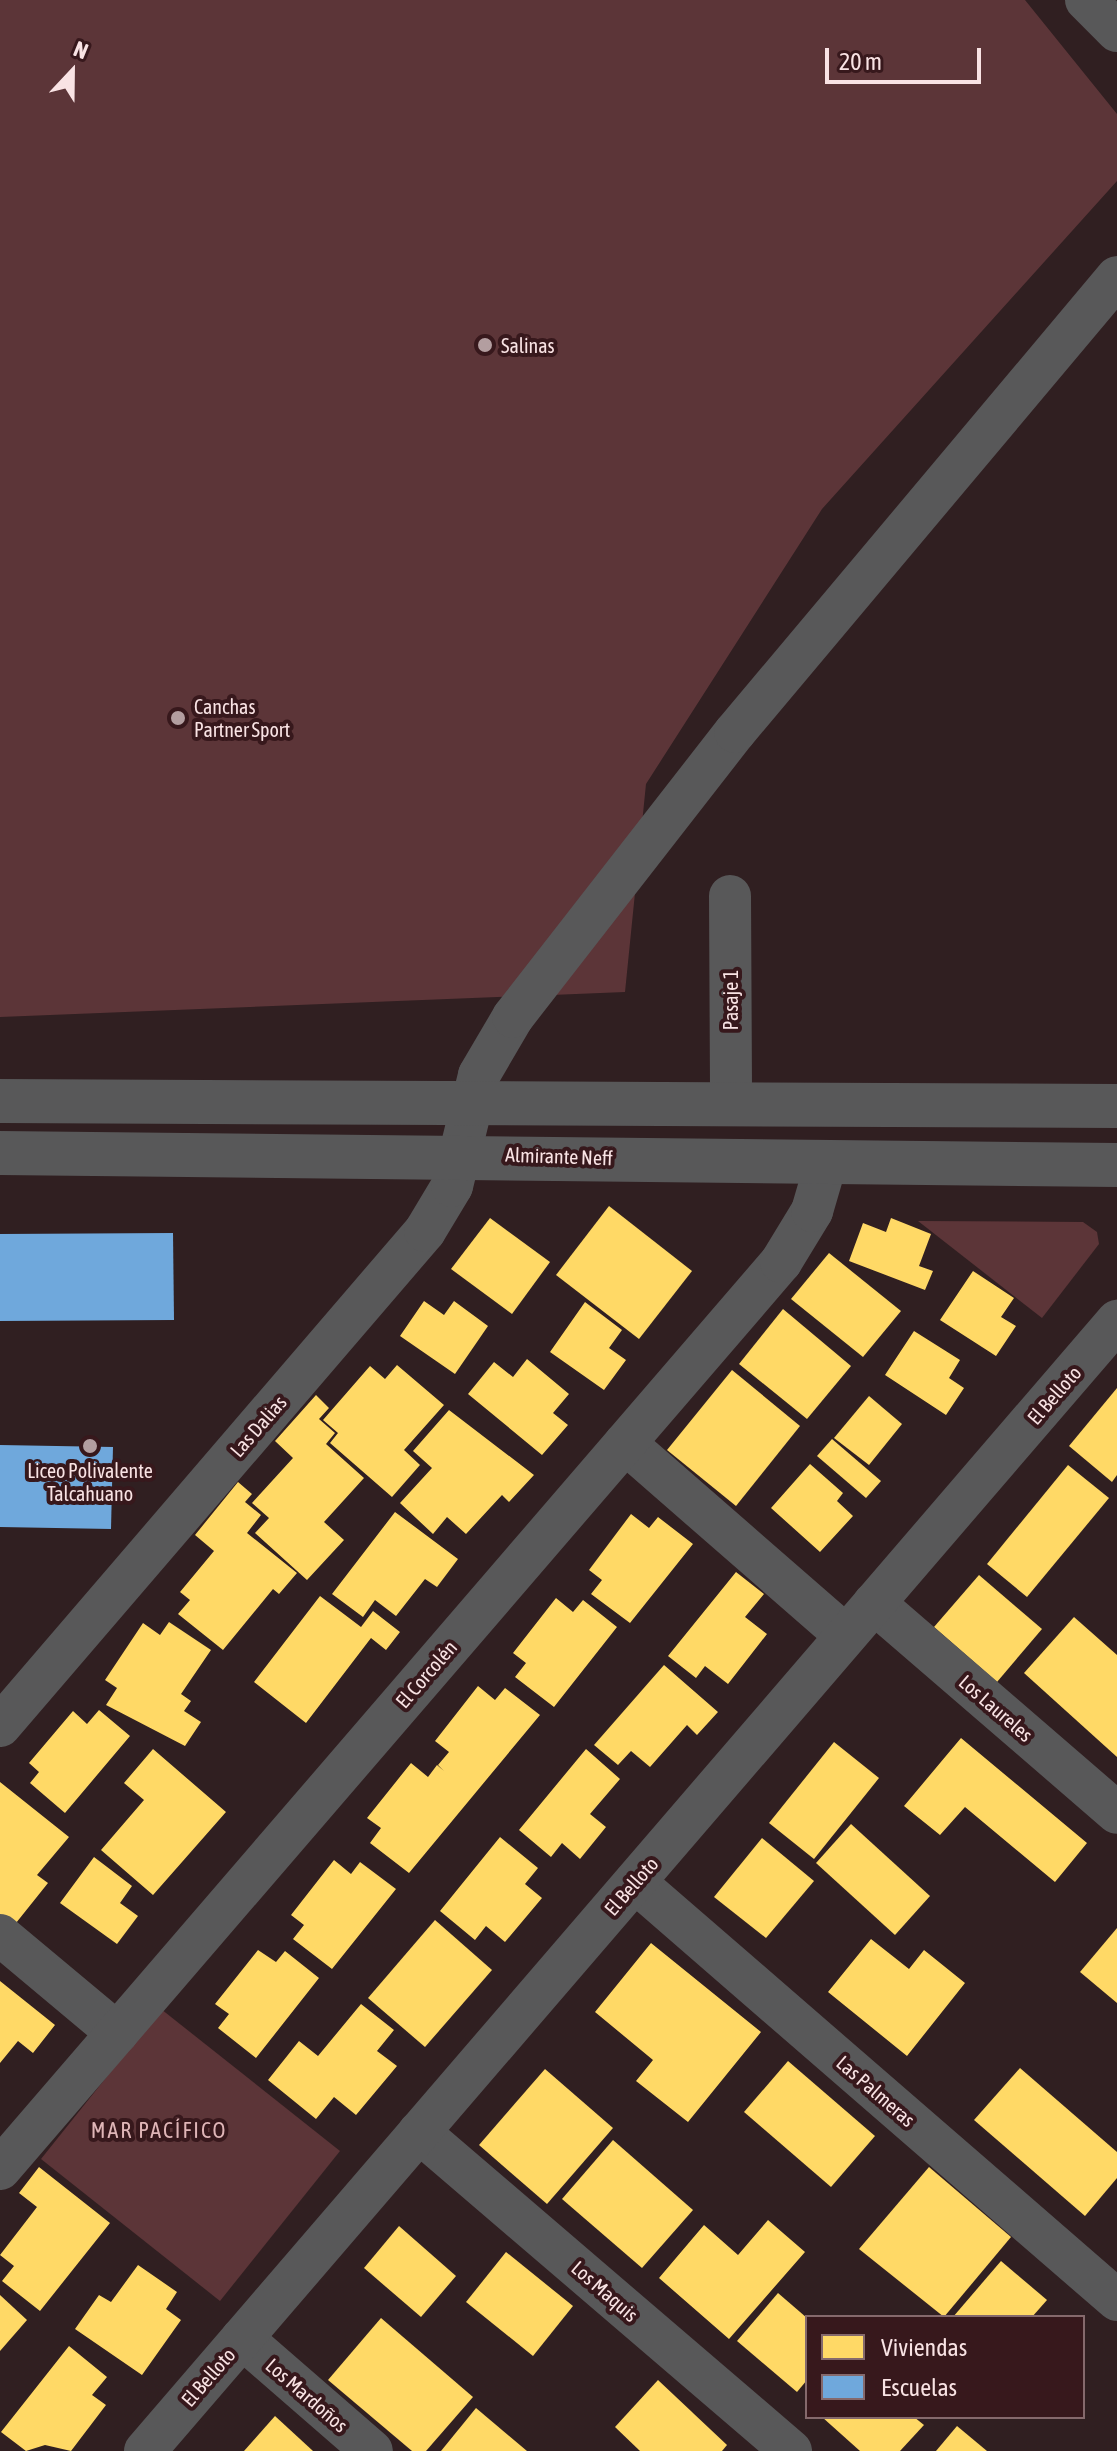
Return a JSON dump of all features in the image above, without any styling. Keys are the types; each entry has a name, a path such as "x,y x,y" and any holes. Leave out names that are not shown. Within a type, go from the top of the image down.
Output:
{"street":[{"path":"1086,0 1117,31"},
{"name":"Las Dalias","path":"0,1726 425,1231 463,1153 473,1103 492,1048 622,873 1117,277"},
{"name":"Pasaje 1","path":"730,896 731,1104"},
{"path":"0,1101 1117,1106"},
{"name":"Almirante Neff","path":"0,1153 463,1153 826,1163 1117,1165"},
{"name":"El Corcolén","path":"0,2169 781,1262 812,1211 826,1163"},
{"name":"El Belloto","path":"145,2451 1116,1325"},
{"path":"625,1443 846,1636"},
{"name":"Los Laureles","path":"874,1603 1117,1813"},
{"name":"Las Palmeras","path":"635,1882 1117,2300"},
{"path":"0,1935 117,2033"},
{"name":"Los Maquis","path":"419,2132 791,2451"},
{"name":"Los Mardoños","path":"242,2338 372,2451"}],"shaded area":[{"name":"Salinas","path":"0,0 1025,0 1117,114 1117,181 822,509 646,784 625,992 0,1017"},
{"path":"918,1221 1083,1222 1097,1232 1099,1244 1042,1318"},
{"path":"161,2009 340,2151 220,2301 41,2159"}],"building: Viviendas":[{"path":"609,1206 692,1271 639,1339 556,1275"},
{"path":"490,1218 550,1262 512,1314 451,1269"},
{"path":"891,1218 931,1234 919,1266 933,1271 925,1290 849,1261 863,1223 886,1232"},
{"path":"829,1253 901,1311 863,1357 791,1299"},
{"path":"973,1271 1014,1298 1001,1317 1016,1326 996,1356 940,1320"},
{"path":"424,1301 444,1315 454,1301 488,1326 455,1374 400,1336"},
{"path":"585,1302 622,1330 609,1348 626,1360 604,1390 550,1352"},
{"path":"783,1309 851,1366 807,1419 739,1364"},
{"path":"914,1331 960,1360 949,1378 964,1388 946,1415 885,1375"},
{"path":"527,1359 569,1394 553,1413 568,1425 542,1455 468,1394 494,1362 513,1377"},
{"path":"397,1365 444,1405 404,1450 420,1465 392,1497 330,1443 338,1433 323,1420 370,1366 385,1379"},
{"path":"732,1370 800,1426 736,1506 667,1450"},
{"path":"1117,1388 1117,1475 1112,1482 1069,1446"},
{"path":"316,1395 329,1408 319,1419 335,1433 326,1444 364,1478 324,1522 344,1540 307,1580 255,1533 269,1518 252,1503 293,1458 275,1441"},
{"path":"869,1396 902,1424 869,1465 834,1438"},
{"path":"449,1410 534,1475 509,1502 502,1495 466,1534 447,1517 433,1534 400,1503 432,1468 413,1451"},
{"path":"832,1439 881,1481 866,1498 817,1456"},
{"path":"810,1464 843,1493 837,1501 853,1516 820,1552 771,1508"},
{"path":"1068,1465 1109,1498 1027,1597 987,1564"},
{"path":"238,1482 252,1494 245,1502 261,1515 247,1533 297,1573 279,1594 273,1589 223,1650 178,1614 190,1600 180,1592 214,1551 195,1535"},
{"path":"395,1512 458,1559 437,1587 425,1579 396,1616 375,1600 363,1617 332,1594"},
{"path":"631,1514 649,1528 658,1517 693,1544 630,1623 591,1594 602,1580 589,1570"},
{"path":"736,1572 764,1594 745,1617 767,1634 728,1684 705,1666 696,1678 668,1656"},
{"path":"979,1575 1042,1629 997,1682 934,1627"},
{"path":"320,1596 361,1627 373,1611 400,1632 386,1650 371,1638 306,1723 254,1682"},
{"path":"556,1598 573,1612 583,1600 617,1627 554,1707 515,1677 526,1663 513,1653"},
{"path":"1074,1617 1117,1655 1117,1757 1024,1673"},
{"path":"169,1622 211,1650 181,1694 191,1701 184,1711 201,1722 185,1746 106,1705 117,1688 105,1680 143,1623 160,1635"},
{"path":"664,1665 718,1712 697,1735 687,1725 650,1767 631,1751 618,1765 594,1745"},
{"path":"478,1686 495,1700 505,1688 540,1715 409,1873 370,1843 381,1828 367,1818 411,1763 428,1777 437,1765 444,1771 438,1765 449,1752 435,1741"},
{"path":"99,1710 130,1736 65,1813 30,1783 39,1772 29,1763 73,1711 87,1724"},
{"path":"961,1738 1087,1843 1055,1882 965,1807 940,1835 904,1806"},
{"path":"834,1742 879,1778 814,1859 769,1823"},
{"path":"153,1749 226,1812 153,1895 101,1850 144,1800 124,1783"},
{"path":"586,1749 620,1779 590,1814 606,1827 580,1859 562,1843 551,1857 519,1830"},
{"path":"0,1782 69,1837 37,1875 48,1883 12,1928 0,1918"},
{"path":"851,1824 930,1896 895,1935 816,1863"},
{"path":"500,1837 538,1868 525,1884 542,1898 505,1942 486,1926 475,1940 440,1911"},
{"path":"762,1838 814,1881 766,1938 714,1897"},
{"path":"94,1857 132,1886 120,1903 138,1916 117,1944 60,1903"},
{"path":"334,1860 351,1874 360,1862 396,1889 332,1969 293,1939 304,1925 291,1915"},
{"path":"435,1920 492,1970 425,2047 368,1998"},
{"path":"1117,1928 1117,2003 1080,1972"},
{"path":"871,1939 909,1969 924,1950 965,1983 907,2056 828,1992"},
{"path":"651,1943 761,2032 688,2122 636,2081 653,2060 595,2012"},
{"path":"258,1950 276,1962 285,1951 319,1978 256,2058 218,2028 229,2014 215,2004"},
{"path":"0,1981 55,2025 33,2053 18,2041 0,2063"},
{"path":"361,2004 394,2030 377,2051 397,2066 356,2115 334,2097 316,2119 268,2080 299,2041 318,2056"},
{"path":"788,2061 875,2136 831,2187 744,2112"},
{"path":"1020,2068 1117,2152 1117,2178 1085,2216 974,2120"},
{"path":"545,2069 613,2128 547,2204 479,2145"},
{"path":"613,2140 693,2210 642,2268 562,2199"},
{"path":"39,2167 110,2223 40,2311 2,2281 14,2266 0,2255 37,2207 19,2193"},
{"path":"929,2167 1011,2237 946,2315 942,2315 859,2249"},
{"path":"768,2220 805,2252 729,2339 659,2278 704,2225 738,2255"},
{"path":"399,2226 456,2276 421,2317 364,2268"},
{"path":"506,2252 573,2306 533,2356 466,2302"},
{"path":"1001,2261 1047,2300 1034,2315 955,2315"},
{"path":"138,2265 177,2292 166,2309 181,2320 142,2375 75,2329 99,2295 111,2302"},
{"path":"778,2293 805,2316 805,2382 797,2392 737,2341"},
{"path":"0,2295 27,2320 0,2351"},
{"path":"381,2318 473,2397 426,2451 412,2451 328,2380"},
{"path":"69,2346 107,2377 92,2395 106,2405 71,2451 45,2445 26,2451 1,2432"},
{"path":"658,2380 727,2445 722,2451 640,2451 615,2427"},
{"path":"476,2408 527,2451 441,2451"},
{"path":"275,2416 313,2451 244,2451"},
{"path":"824,2419 916,2419 924,2425 900,2451 860,2451"},
{"path":"957,2426 987,2451 936,2451"}],"building: Escuelas":[{"path":"173,1233 174,1320 0,1321 0,1234"},
{"path":"0,1445 113,1447 111,1529 0,1527"}],"place":[{"name":"Salinas","path":"485,345"},
{"name":"Canchas Partner Sport","path":"178,718"},
{"name":"Liceo Polivalente Talcahuano","path":"90,1446"}],"district":[{"name":"MAR PACÍFICO","path":"159,2131"}]}
